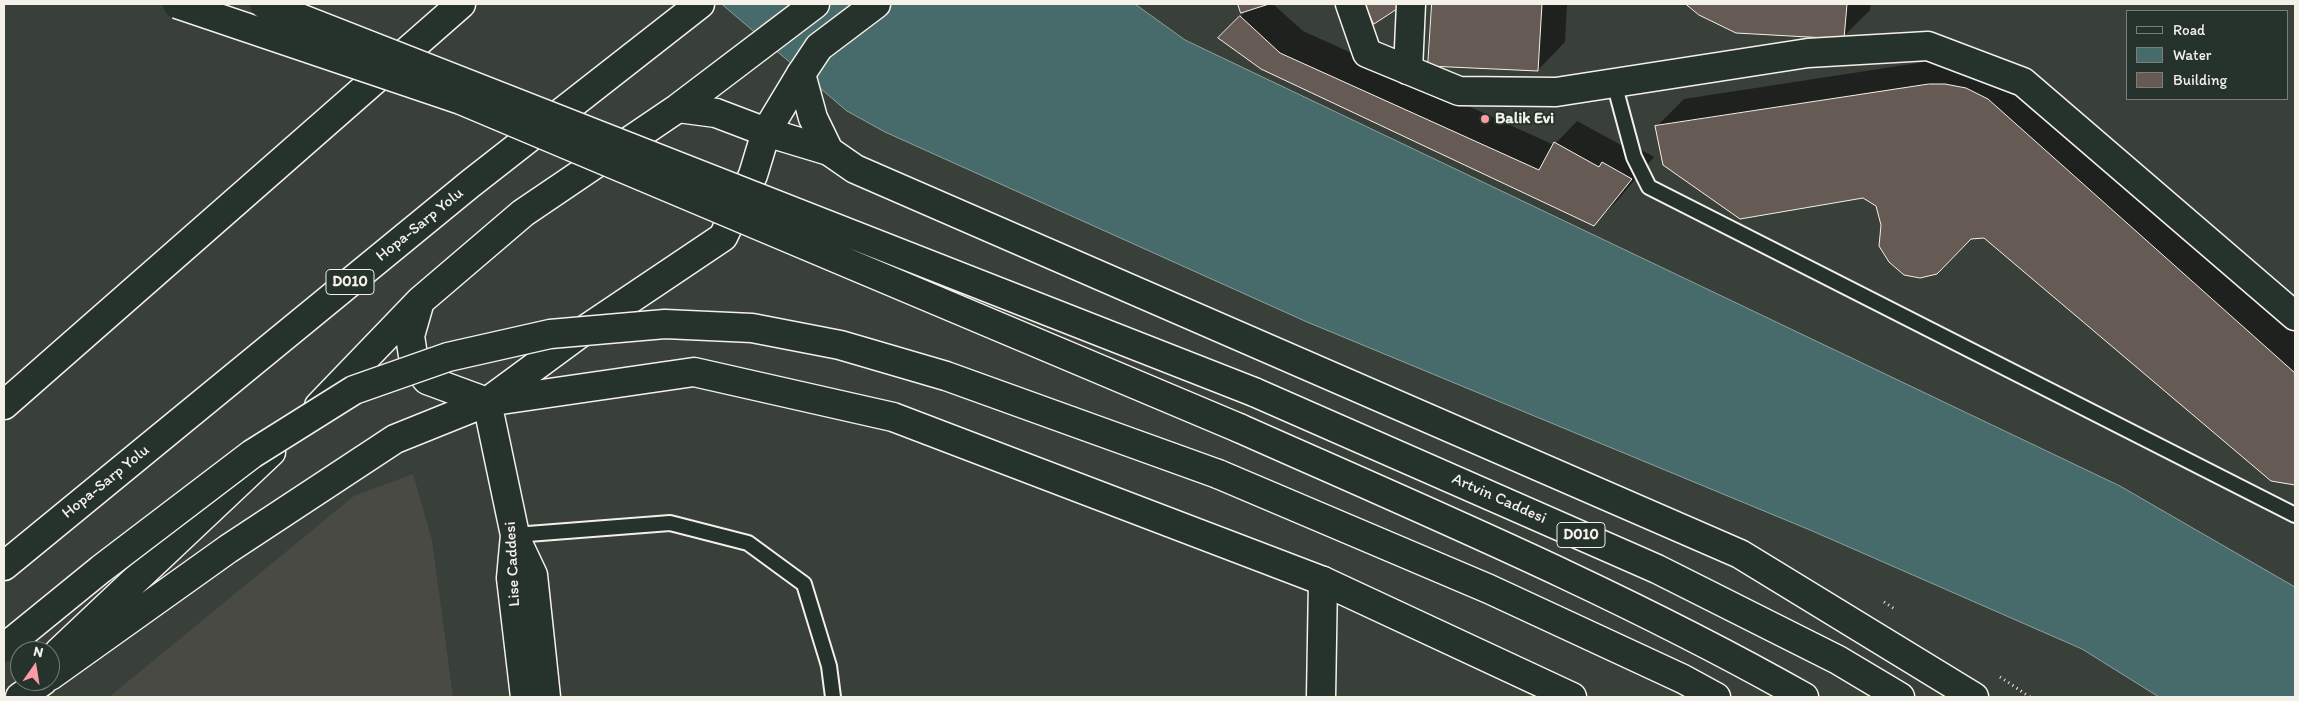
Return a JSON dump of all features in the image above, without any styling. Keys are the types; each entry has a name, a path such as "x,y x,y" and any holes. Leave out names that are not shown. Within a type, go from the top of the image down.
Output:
{"main road":[{"name":"D010","path":"177,4 461,100 1240,428 1576,578 1744,663 1804,697"},
{"name":"Artvin Caddesi","path":"264,4 1254,392 1657,569 1838,660 1900,697"},
{"path":"4,406 461,4"},
{"name":"Hopa-Sarp Yolu","path":"4,566 470,184 700,4"},
{"path":"60,651 310,416 420,301 523,213 678,108 815,4"},
{"path":"487,402 586,329 723,237 753,175 766,132 801,74 819,47 876,4"},
{"path":"1350,4 1367,53 1458,91 1556,92 1613,77 1808,53 1928,46 2023,82 2295,316"},
{"path":"1408,70 1411,4"},
{"path":"801,74 812,118 829,151"},
{"path":"678,108 716,113 766,132 829,151 855,169 1740,554 1974,697"},
{"path":"420,301 410,336 414,362 427,380 487,402"},
{"path":"4,648 101,569 252,454 354,390 448,357 550,334 664,324 752,328 840,345 946,376 1218,474 1489,589 1683,679 1716,697"},
{"path":"60,669 228,549 395,439 487,402 694,372 893,417 1323,581 1572,697"},
{"name":"Lise Caddesi","path":"487,402 515,535 511,578 525,697"},
{"path":"515,535 532,575 546,697"},
{"path":"1321,697 1323,581"}],"lane":[{"path":"1613,77 1634,157 1648,187 2295,515"},
{"path":"515,535 670,523 748,543 804,584 829,666 833,697"}],"shaded area":[{"path":"413,474 432,540 453,697 109,697 354,496"}],"water":[{"path":"722,4 1135,4 1185,40 2120,486 2295,587 2295,697 2159,697 2082,649 1810,530 1307,322 885,132 847,111"}],"building":[{"path":"1238,4 1269,4 1241,13"},
{"path":"1365,4 1399,4 1400,7 1374,24"},
{"path":"1432,4 1542,4 1538,71 1428,66"},
{"path":"1686,4 1847,4 1844,39 1736,33 1699,15"},
{"path":"1240,16 1280,53 1539,170 1554,142 1599,167 1602,162 1632,179 1594,226 1261,69 1218,38"},
{"path":"1929,84 1945,84 1966,88 1988,99 2295,373 2295,485 2271,481 1984,238 1971,239 1937,274 1920,278 1904,275 1889,262 1879,246 1881,225 1876,206 1863,198 1740,219 1663,165 1655,126"}],"place":[{"name":"Balik Evi","path":"1485,119"}]}
